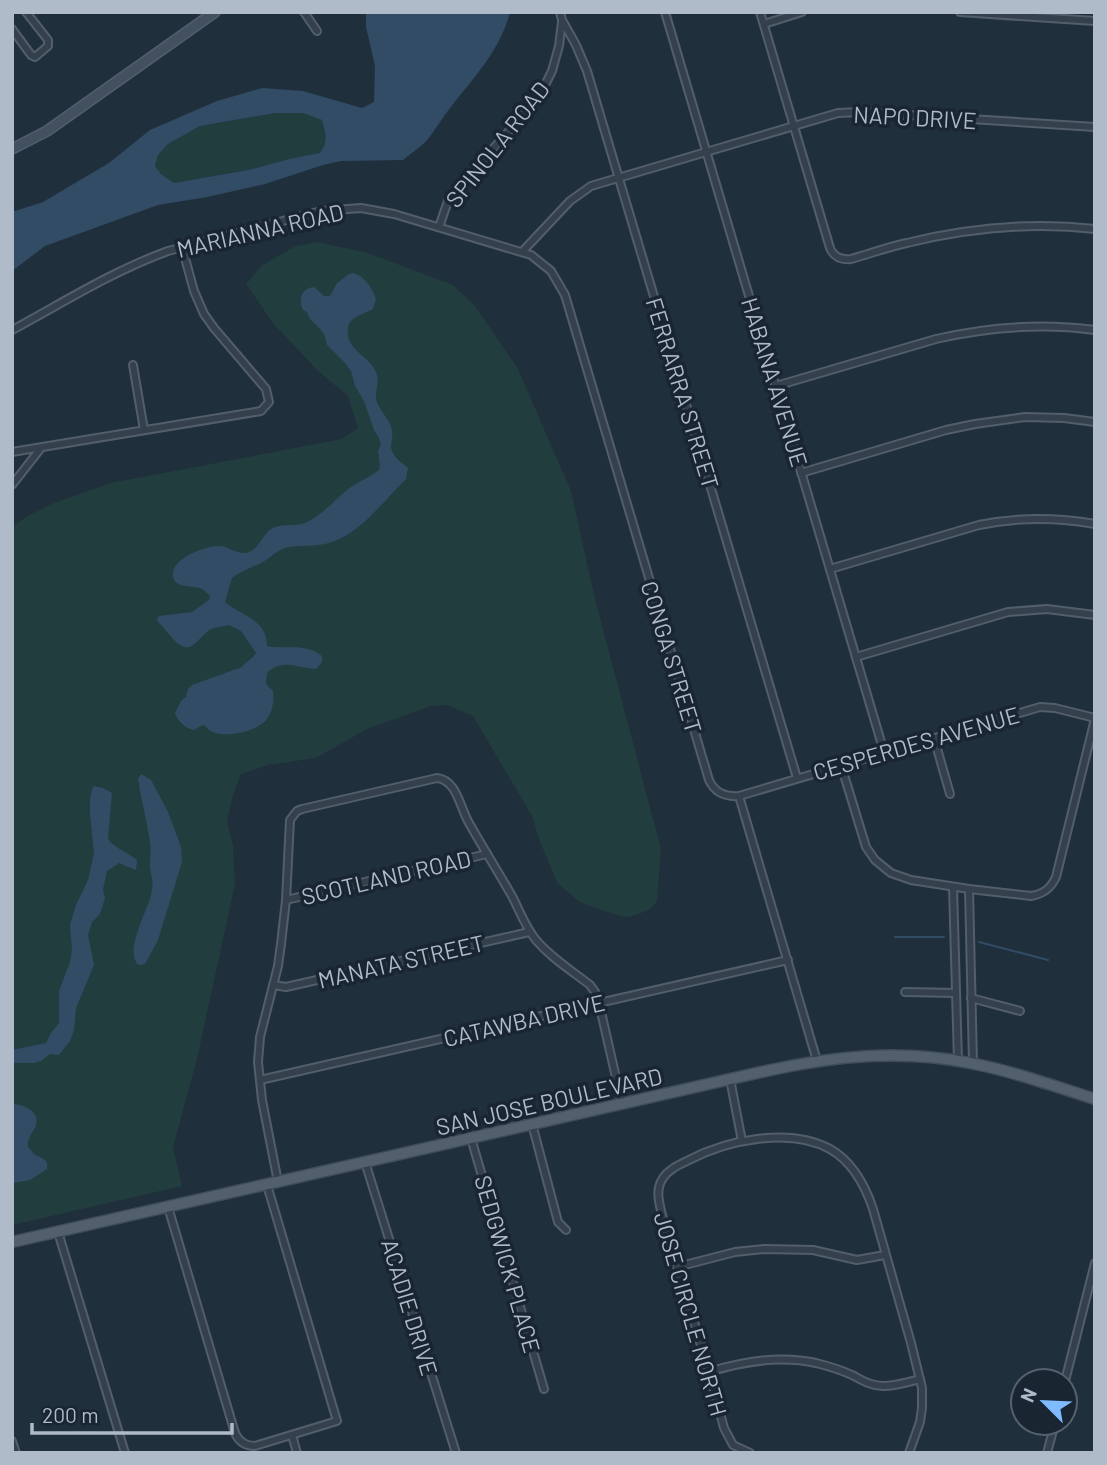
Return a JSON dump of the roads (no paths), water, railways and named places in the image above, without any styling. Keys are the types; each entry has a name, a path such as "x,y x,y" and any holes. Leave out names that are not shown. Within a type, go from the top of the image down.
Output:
{"main road":[{"name":"SAN JOSE BOULEVARD","path":"12,1242 817,1060 883,1055 958,1060 1095,1099"}],"street":[{"path":"12,29 35,57 48,46 48,40 26,12"},
{"path":"12,149 65,119 215,12"},
{"path":"304,12 317,32"},
{"name":"HABANA AVENUE","path":"665,12 884,752"},
{"path":"760,12 830,247 832,253 839,258 850,259 907,243 959,233 1018,226 1095,229"},
{"path":"764,24 802,12"},
{"path":"960,12 1095,21"},
{"name":"FERRARRA STREET","path":"561,16 587,71 797,778"},
{"name":"SPINOLA ROAD","path":"439,227 447,201 527,113 545,88 559,46 561,16"},
{"name":"NAPO DRIVE","path":"619,177 838,113 859,112 1095,127"},
{"path":"522,252 580,192 619,177"},
{"name":"MARIANNA ROAD","path":"12,330 115,273 146,259 182,247 341,208 373,210 522,252"},
{"path":"12,452 261,411 269,402 267,389 204,314 194,291 182,247"},
{"name":"CONGA STREET","path":"522,252 546,265 557,278 565,295 709,780 723,795 739,796"},
{"path":"776,386 956,335 1022,327 1095,330"},
{"path":"133,365 144,430"},
{"path":"802,473 946,430 975,424 1025,417 1095,422"},
{"path":"12,485 41,447"},
{"path":"830,569 1000,521 1051,518 1095,524"},
{"path":"856,657 1008,612 1047,609 1095,615"},
{"name":"CESPERDES AVENUE","path":"739,796 1040,707 1055,708 1095,719"},
{"path":"841,765 866,847 875,860 891,873 902,878 953,887 1031,896 1048,889 1056,877 1095,719"},
{"path":"934,738 950,794"},
{"path":"278,1182 262,1100 258,1062 260,1037 278,966 286,900 290,820 302,809 437,778 444,779 453,786 467,820 525,920 529,932 546,951 590,985 595,992 622,1104"},
{"path":"739,796 817,1060"},
{"name":"SCOTLAND ROAD","path":"286,900 487,854"},
{"path":"953,887 958,1060"},
{"path":"969,889 973,1063"},
{"name":"MANATA STREET","path":"273,985 286,987 529,932"},
{"name":"CATAWBA DRIVE","path":"260,1080 788,960"},
{"path":"905,992 956,993"},
{"path":"971,998 1020,1011"},
{"path":"730,1079 742,1141 780,1138 806,1140 831,1150 845,1160 865,1187 920,1379 921,1418 909,1453"},
{"path":"532,1124 558,1222 566,1230"},
{"name":"SEDGWICK PLACE","path":"471,1138 544,1389"},
{"name":"JOSE CIRCLE NORTH","path":"742,1141 696,1156 670,1170 662,1181 658,1197 724,1428 733,1445 750,1453"},
{"name":"ACADIE DRIVE","path":"365,1162 456,1453"},
{"path":"168,1207 235,1433 242,1443 255,1446 337,1421 267,1185"},
{"path":"58,1232 125,1453"},
{"path":"677,1267 735,1252 765,1249 813,1250 857,1260 885,1255"},
{"path":"1069,1367 1095,1263"},
{"path":"709,1372 733,1364 788,1359 839,1369 866,1382 883,1386 920,1379"},
{"path":"292,1435 297,1453"},
{"path":"12,1441 16,1453"}],"water":[{"path":"366,12 510,12 500,39 485,63 428,139 403,160 341,161 265,184 158,205 45,246 12,271 12,212 43,202 109,163 150,130 217,101 262,88 303,91 362,108 374,102 375,66 366,27","holes":["275,113 303,113 322,120 326,138 320,153 248,170 174,183 155,166 158,155 168,144 200,126"]},
{"path":"353,273 368,283 376,299 373,309 351,321 348,335 353,347 376,372 376,399 391,427 393,453 408,468 406,479 372,515 343,537 322,545 285,548 232,578 225,602 258,624 266,637 267,646 309,649 322,656 322,662 316,669 284,665 267,673 266,684 273,691 273,705 267,719 257,727 226,734 212,732 204,725 192,730 178,719 175,713 188,689 192,685 242,667 256,653 241,631 229,625 209,630 192,646 184,647 174,640 158,622 159,616 192,612 209,600 210,596 202,589 176,582 174,567 184,558 208,548 221,546 239,552 250,552 273,528 311,520 351,487 379,470 378,451 381,445 351,371 327,345 324,334 303,310 301,302 303,292 314,287 324,296 330,296 337,283"},
{"path":"141,774 151,780 168,812 181,847 182,862 158,940 145,964 139,965 135,959 135,942 153,884 151,845 138,779"},
{"path":"93,786 112,793 108,839 137,860 136,870 119,863 107,871 103,889 105,898 100,914 92,922 88,935 94,965 76,1008 70,1041 59,1055 50,1054 34,1063 12,1063 12,1050 46,1043 59,1023 59,991 72,950 70,925 88,880 94,853 90,814"},
{"path":"12,1104 21,1105 33,1112 37,1120 28,1147 46,1161 47,1169 30,1180 12,1183"}],"waterway":[{"path":"895,937 944,937"},
{"path":"979,942 1048,960"}]}
